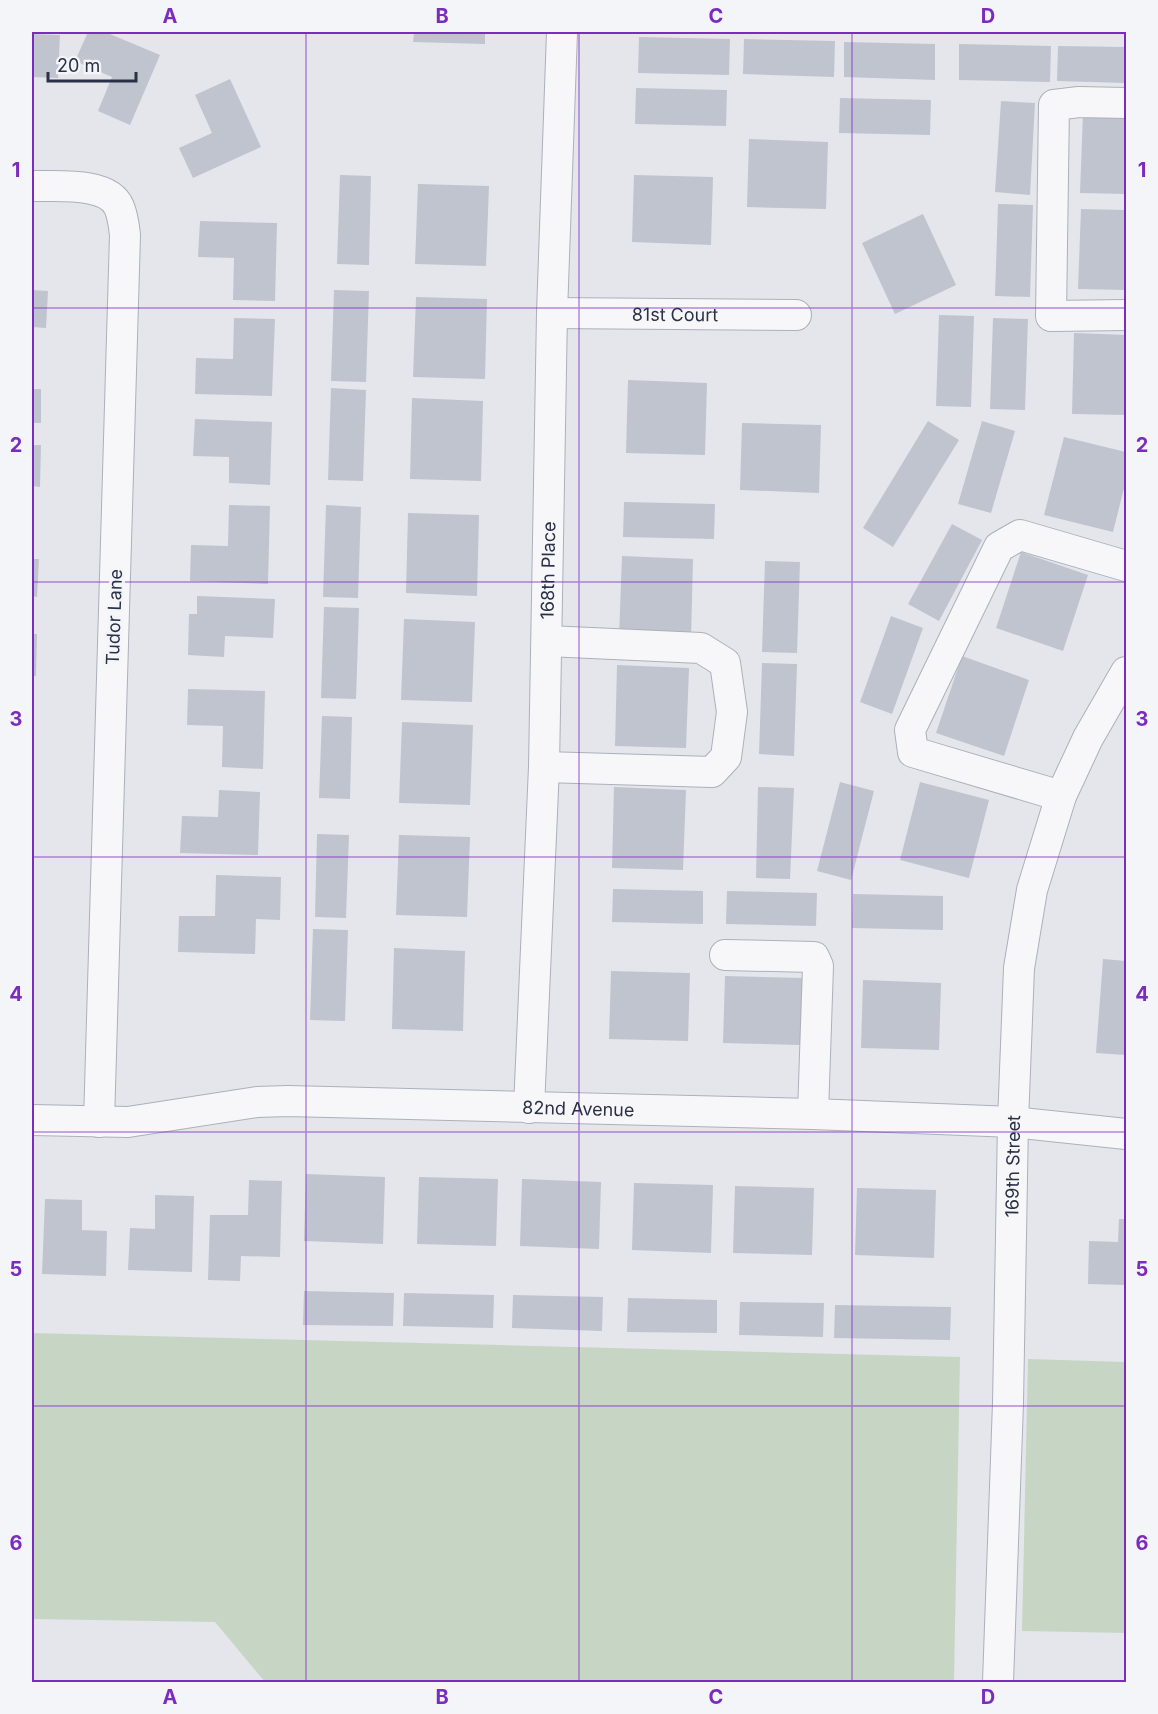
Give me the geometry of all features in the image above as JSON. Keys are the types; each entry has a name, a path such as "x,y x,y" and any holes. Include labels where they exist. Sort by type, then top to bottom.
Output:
{"street":[{"name":"168th Place","path":"529,1108 544,767 552,313 562,32"},
{"path":"1126,103 1079,102 1054,105 1051,316 1126,315"},
{"name":"Tudor Lane","path":"32,186 85,188 112,197 119,206 125,235 99,1122"},
{"name":"81st Court","path":"552,313 796,315"},
{"path":"1061,796 913,752 910,730 999,547 1020,535 1126,566"},
{"path":"544,767 712,772 726,757 732,712 725,663 701,648 546,641"},
{"name":"169th Street","path":"998,1683 1019,968 1032,890 1061,796 1088,738 1126,672"},
{"path":"725,955 814,957 818,966 813,1114"},
{"name":"82nd Avenue","path":"32,1120 138,1121 257,1102 288,1101 813,1114 1013,1122 1126,1134"}],"green space":[{"path":"32,1333 960,1357 954,1682 265,1682 215,1622 32,1619"},
{"path":"1028,1359 1126,1362 1126,1633 1022,1631"}],"building":[{"path":"88,32 105,32 160,55 130,125 98,111 112,77 75,61"},
{"path":"414,32 485,32 485,44 413,42"},
{"path":"32,34 60,35 58,78 32,77"},
{"path":"639,37 730,39 729,75 638,73"},
{"path":"744,39 835,41 834,77 743,74"},
{"path":"844,42 935,44 935,80 844,77"},
{"path":"959,44 1051,46 1050,82 959,80"},
{"path":"1058,46 1126,47 1126,83 1057,81"},
{"path":"230,79 261,147 193,178 179,148 212,133 195,95"},
{"path":"636,88 727,90 726,126 635,124"},
{"path":"840,98 931,100 930,135 839,133"},
{"path":"1001,101 1035,103 1030,195 995,192"},
{"path":"1083,113 1126,114 1126,194 1080,193"},
{"path":"749,139 828,142 826,209 747,207"},
{"path":"340,175 371,176 369,265 337,264"},
{"path":"634,175 713,177 711,245 632,242"},
{"path":"418,184 489,186 486,266 415,264"},
{"path":"998,204 1033,205 1030,297 995,296"},
{"path":"1081,209 1126,210 1126,290 1078,289"},
{"path":"923,214 956,285 895,314 862,243"},
{"path":"200,221 277,223 275,301 233,300 234,258 198,257"},
{"path":"32,290 48,291 46,328 32,327"},
{"path":"334,290 369,291 366,382 331,381"},
{"path":"416,297 487,299 485,379 413,377"},
{"path":"939,315 974,316 971,407 936,406"},
{"path":"234,318 275,319 272,396 195,394 196,358 233,359"},
{"path":"993,318 1028,319 1025,410 990,409"},
{"path":"1074,333 1126,335 1126,415 1072,414"},
{"path":"628,380 707,383 705,455 626,453"},
{"path":"331,388 366,390 363,481 328,480"},
{"path":"32,389 41,389 41,423 32,423"},
{"path":"412,398 483,401 481,481 410,479"},
{"path":"195,419 272,422 270,485 229,483 229,457 193,456"},
{"path":"928,421 959,440 893,547 863,528"},
{"path":"982,421 1015,431 991,513 958,504"},
{"path":"742,423 821,425 819,493 740,490"},
{"path":"1064,437 1126,452 1126,480 1113,532 1044,515"},
{"path":"32,445 41,445 40,487 32,486"},
{"path":"624,502 715,504 714,539 623,537"},
{"path":"229,505 270,506 268,584 190,581 191,545 228,546"},
{"path":"326,505 361,507 358,598 323,597"},
{"path":"408,513 479,515 477,596 406,593"},
{"path":"952,524 982,540 939,621 908,604"},
{"path":"1021,552 1088,575 1063,651 996,628"},
{"path":"622,556 693,559 691,639 619,637"},
{"path":"32,559 39,559 37,597 32,596"},
{"path":"765,561 800,562 797,653 762,652"},
{"path":"197,596 275,599 273,638 225,636 224,657 188,655 189,614 197,614"},
{"path":"324,607 359,608 356,699 321,698"},
{"path":"891,616 923,628 892,714 860,702"},
{"path":"404,619 475,622 472,702 401,700"},
{"path":"32,634 37,634 36,676 32,676"},
{"path":"962,656 1029,680 1004,756 936,733"},
{"path":"762,663 797,664 794,756 759,754"},
{"path":"617,665 689,668 686,748 615,746"},
{"path":"188,689 265,691 263,769 222,767 223,726 187,725"},
{"path":"322,716 352,717 350,799 319,798"},
{"path":"402,722 473,725 470,805 399,803"},
{"path":"840,782 874,791 851,880 817,871"},
{"path":"920,782 989,800 969,878 900,860"},
{"path":"614,787 686,790 683,870 612,868"},
{"path":"758,787 794,788 790,879 756,878"},
{"path":"219,790 260,792 258,855 180,853 182,816 218,817"},
{"path":"317,834 349,835 346,918 315,917"},
{"path":"399,835 470,837 467,917 396,915"},
{"path":"216,875 281,877 280,920 256,919 255,954 178,952 179,916 215,916"},
{"path":"613,889 703,891 703,924 612,922"},
{"path":"727,891 817,893 816,926 726,924"},
{"path":"853,894 943,896 943,930 852,928"},
{"path":"313,929 348,930 345,1021 310,1020"},
{"path":"394,948 465,951 463,1031 392,1029"},
{"path":"1103,959 1126,961 1126,1055 1096,1053"},
{"path":"611,971 690,973 688,1041 609,1039"},
{"path":"725,976 803,978 801,1045 723,1043"},
{"path":"863,980 941,983 939,1050 861,1048"},
{"path":"306,1174 385,1177 383,1244 304,1241"},
{"path":"419,1177 498,1179 496,1246 417,1244"},
{"path":"522,1179 601,1182 599,1249 520,1246"},
{"path":"249,1180 282,1181 280,1257 241,1256 240,1281 208,1280 210,1215 248,1215"},
{"path":"634,1183 713,1185 711,1253 632,1250"},
{"path":"735,1186 814,1188 812,1255 733,1253"},
{"path":"857,1188 936,1190 934,1258 855,1255"},
{"path":"155,1195 194,1196 192,1272 128,1270 130,1228 155,1229"},
{"path":"45,1199 82,1200 82,1230 107,1231 106,1276 42,1274"},
{"path":"1119,1219 1126,1219 1126,1285 1088,1284 1089,1241 1118,1242"},
{"path":"304,1291 394,1293 393,1326 303,1325"},
{"path":"404,1293 494,1295 493,1328 403,1326"},
{"path":"513,1295 603,1297 602,1331 512,1328"},
{"path":"628,1298 717,1300 717,1333 627,1332"},
{"path":"740,1302 824,1303 823,1337 739,1335"},
{"path":"835,1305 951,1307 950,1340 834,1338"}]}
